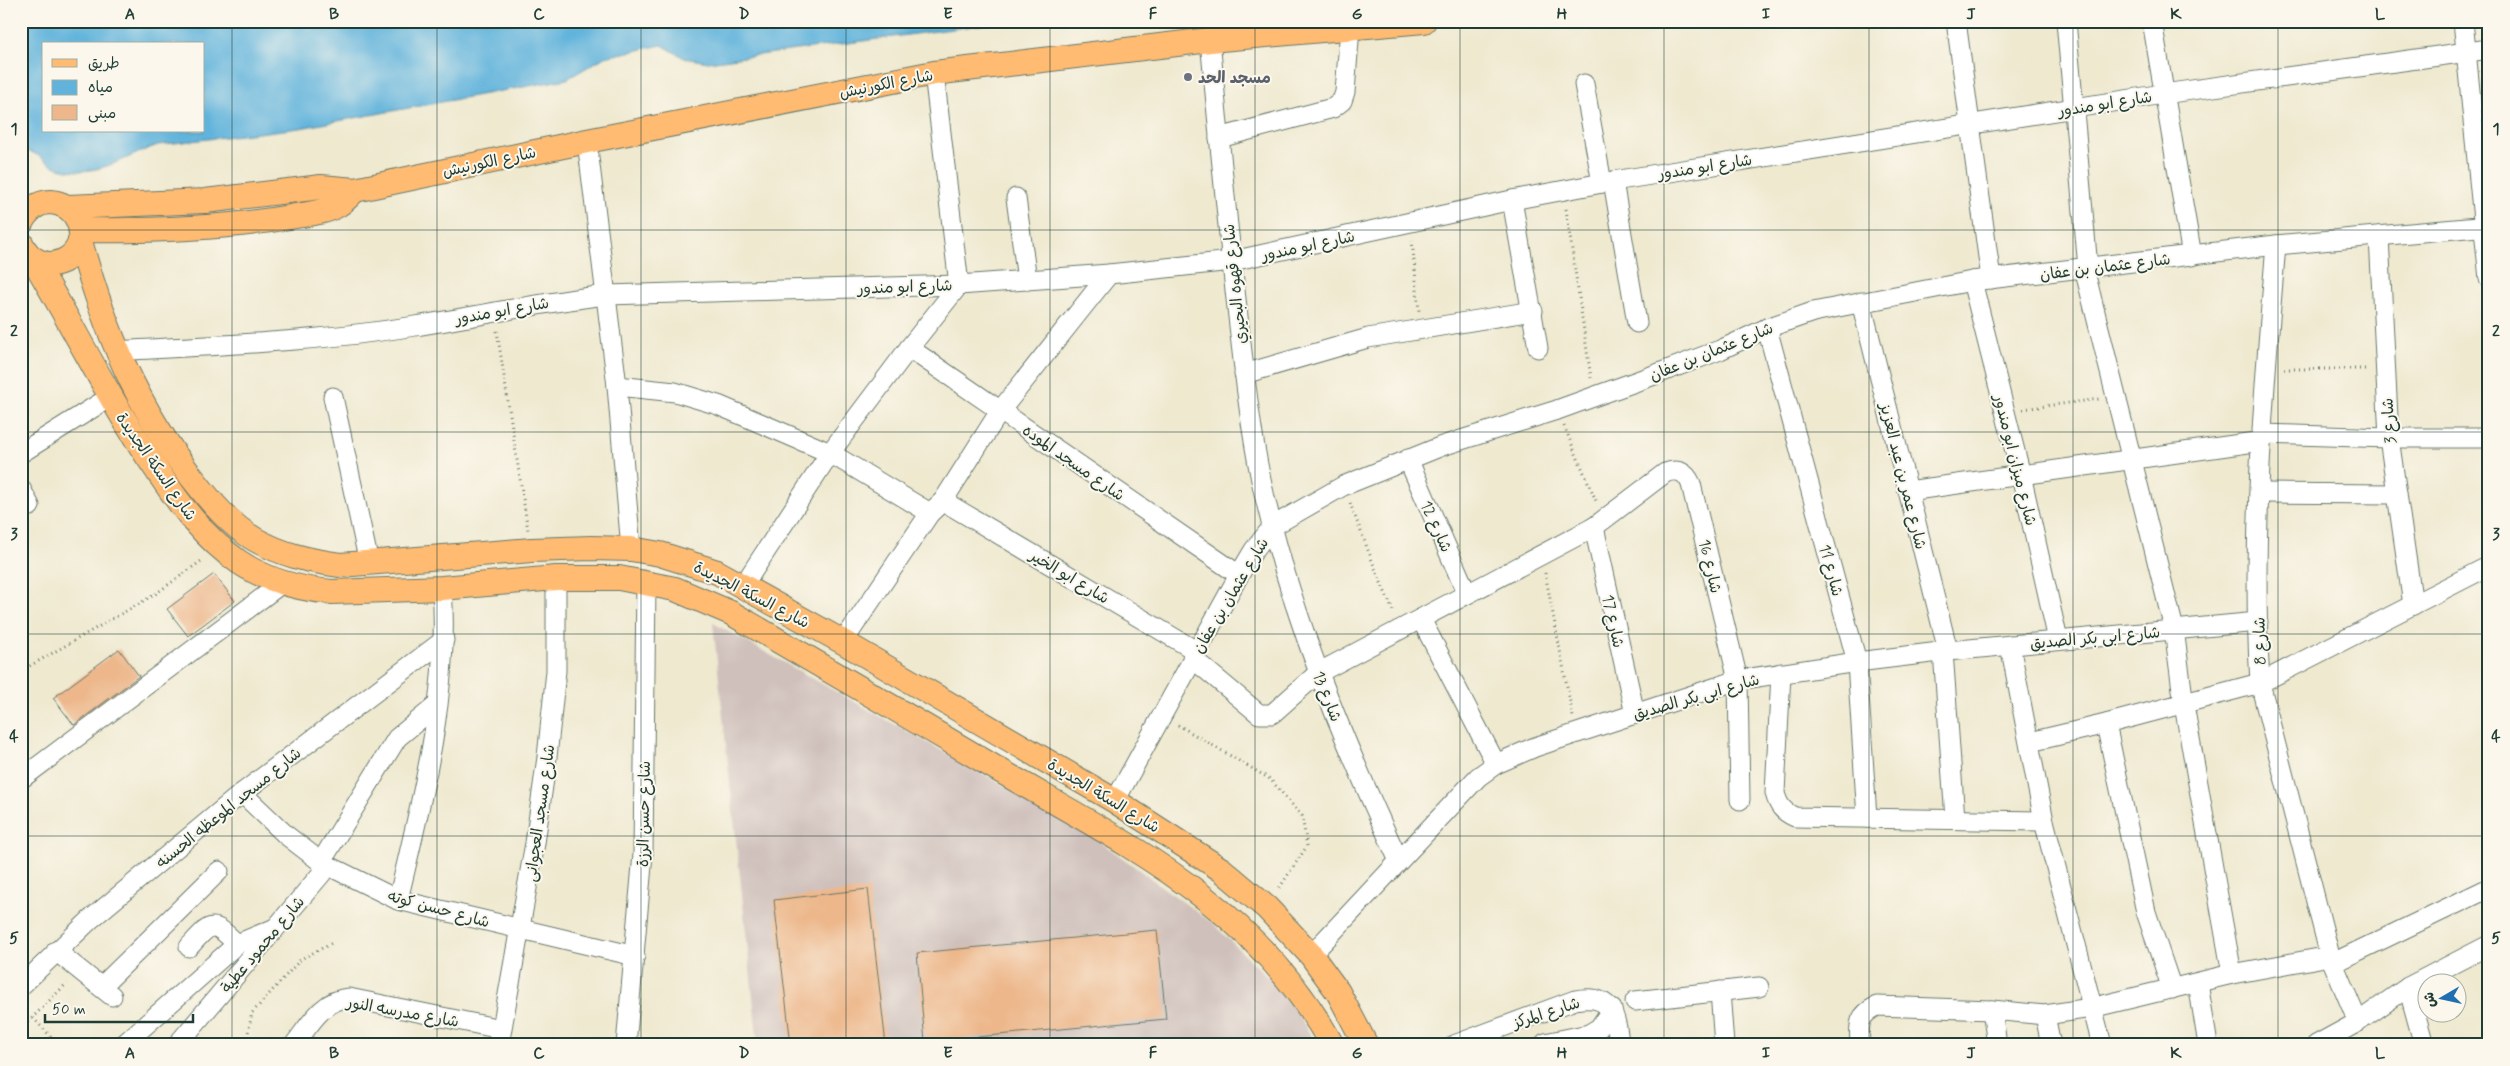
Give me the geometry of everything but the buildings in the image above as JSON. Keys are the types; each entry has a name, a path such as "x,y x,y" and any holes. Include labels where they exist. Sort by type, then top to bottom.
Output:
{"main road":[{"name":"شارع الكورنيش","path":"25,213 50,202 68,208 205,201 332,187 355,190 587,141 934,73 1210,40 1424,21"},
{"name":"شارع الكورنيش","path":"81,236 187,229 266,221 338,206 355,190"},
{"name":"شارع السكة الجديدة","path":"68,208 74,214 103,315 116,351 139,398 166,442 210,500 231,521 254,539 281,552 310,561 340,564 532,550 631,549 689,561 743,586 843,642 1198,852 1246,888 1311,955 1338,992 1366,1045"},
{"path":"25,251 42,263 62,262 70,258 81,236"},
{"name":"شارع السكة الجديدة","path":"25,251 110,397 175,498 218,545 239,562 263,576 282,583 310,590 332,592 442,588 556,578 609,578 646,582 675,589 731,612 1100,829 1182,880 1233,919 1278,964 1309,1006 1332,1045"}],"street":[{"path":"1956,21 1991,279"},
{"path":"2066,21 2086,268 2131,460 2174,629 2184,704 2232,974"},
{"path":"2152,21 2192,256"},
{"path":"2463,21 2486,226 2489,279"},
{"path":"1219,138 1333,108 1342,101 1345,92 1350,27"},
{"name":"شارع قهوه البحيري","path":"1210,40 1244,374 1254,444 1273,526"},
{"name":"شارع ابو مندور","path":"116,351 323,338 415,326 493,311 606,295 959,285 1109,274 1232,261 1512,200 1608,182 1970,123 2489,49"},
{"path":"743,586 830,453 908,348 959,285 934,73"},
{"path":"1584,84 1608,182 1637,323"},
{"path":"587,141 617,386 631,549"},
{"path":"1016,198 1027,280"},
{"path":"1512,200 1538,348"},
{"name":"شارع عثمان بن عفان","path":"1114,801 1239,575 1254,550 1273,526 1344,486 1408,459 1442,446 1557,410 1720,350 1768,328 1812,312 1972,281 2276,245 2486,226"},
{"name":"شارع 3","path":"2380,236 2389,438 2413,605"},
{"name":"شارع 8","path":"2276,245 2262,438 2258,622 2260,683 2332,960 2358,1022"},
{"path":"843,642 1000,411 1109,274"},
{"name":"شارع ميزان ابو مندور","path":"1972,281 2021,475 2058,640"},
{"name":"شارع عمر بن عبد العزيز","path":"1861,302 1945,651 1955,819"},
{"path":"1244,374 1368,338 1533,312"},
{"name":"شارع 11","path":"1768,328 1857,662 1867,818"},
{"name":"شارع مسجد الموده","path":"908,348 1239,575"},
{"name":"شارع ابو الخير","path":"617,386 675,392 718,404 830,453 936,507 1194,654 1259,714 1272,714 1318,673"},
{"path":"21,453 110,397"},
{"path":"333,397 369,563"},
{"path":"1908,491 2131,460 2262,438 2489,438"},
{"name":"شارع 12","path":"1408,459 1467,594"},
{"name":"شارع 16","path":"1600,523 1666,472 1673,470 1688,476 1738,680"},
{"path":"21,489 30,506"},
{"path":"2260,493 2397,494"},
{"path":"1318,673 1600,523"},
{"name":"شارع 17","path":"1600,523 1635,714"},
{"name":"شارع 13","path":"1273,526 1318,673 1355,767 1399,861"},
{"path":"2030,742 2260,683 2489,566"},
{"name":"شارع مسجد العجوانى","path":"500,1037 521,929 548,757 556,671 556,578"},
{"name":"شارع حسن الرزة","path":"626,1045 643,854 646,582"},
{"path":"21,779 282,583"},
{"path":"398,900 420,811 437,705 444,640 442,588"},
{"path":"1421,619 1496,764"},
{"name":"شارع ابى بكر الصديق","path":"1311,955 1462,792 1496,764 1515,754 1738,680 1945,651 2258,622"},
{"name":"شارع مسجد الموعظه الحسنه","path":"21,986 91,918 242,793 444,640"},
{"path":"2010,645 2044,821 2102,1045"},
{"path":"1781,673 1775,792 1781,808 1795,817 2044,821"},
{"path":"1738,680 1740,800"},
{"name":"شارع محمود عطية","path":"177,1045 276,928 324,864 397,738 437,705"},
{"path":"2106,724 2146,912 2172,989"},
{"name":"شارع حسن كوته","path":"242,793 286,835 324,864 398,900 635,956"},
{"path":"56,951 106,992 219,871"},
{"path":"1860,1045 1859,1025 1866,1012 1877,1006 1992,1010 2045,1015 2092,1008 2232,974 2332,960 2489,888"},
{"path":"189,947 207,927 213,925 218,927 237,944"},
{"path":"123,1045 237,944 276,928"},
{"path":"2318,1044 2358,1022 2408,988 2489,945"},
{"path":"2198,983 2208,1045"},
{"path":"1635,1000 1759,987"},
{"path":"2408,988 2424,1045"},
{"path":"1720,991 1724,1045"},
{"name":"شارع مدرسه النور","path":"294,1045 326,1006 340,999 349,998 500,1037"},
{"name":"شارع المركز","path":"1454,1045 1575,1000 1588,998 1602,1001 1612,1009"},
{"path":"1612,1009 1619,1040"},
{"path":"1544,1043 1589,1034 1599,1028 1612,1009"},
{"path":"1992,1010 1997,1045"},
{"path":"2045,1015 2051,1045"}],"path":[{"path":"21,159 31,158"},
{"path":"1563,190 1594,396"},
{"path":"1410,223 1421,329"},
{"path":"493,311 532,550"},
{"path":"2266,369 2386,369"},
{"path":"2005,412 2116,397"},
{"path":"1557,410 1600,523"},
{"path":"1344,486 1376,572 1402,629"},
{"path":"21,671 154,595 210,555 218,545"},
{"path":"1541,553 1576,734"},
{"path":"1161,715 1270,779 1302,816 1307,846 1267,908"},
{"path":"259,1045 247,1038 252,1013 301,959 334,942"},
{"path":"21,1029 80,970"},
{"path":"33,1018 59,1045"}],"shaded area":[{"path":"713,623 1084,830 1212,923 1286,995 1317,1045 758,1045"}],"water":[{"path":"21,21 1011,21 708,62 684,58 662,45 605,57 567,79 300,128 158,145 110,165 85,171 59,168 28,151 21,150"}],"place":[{"name":"مسجد الحد","path":"1188,77"}]}
